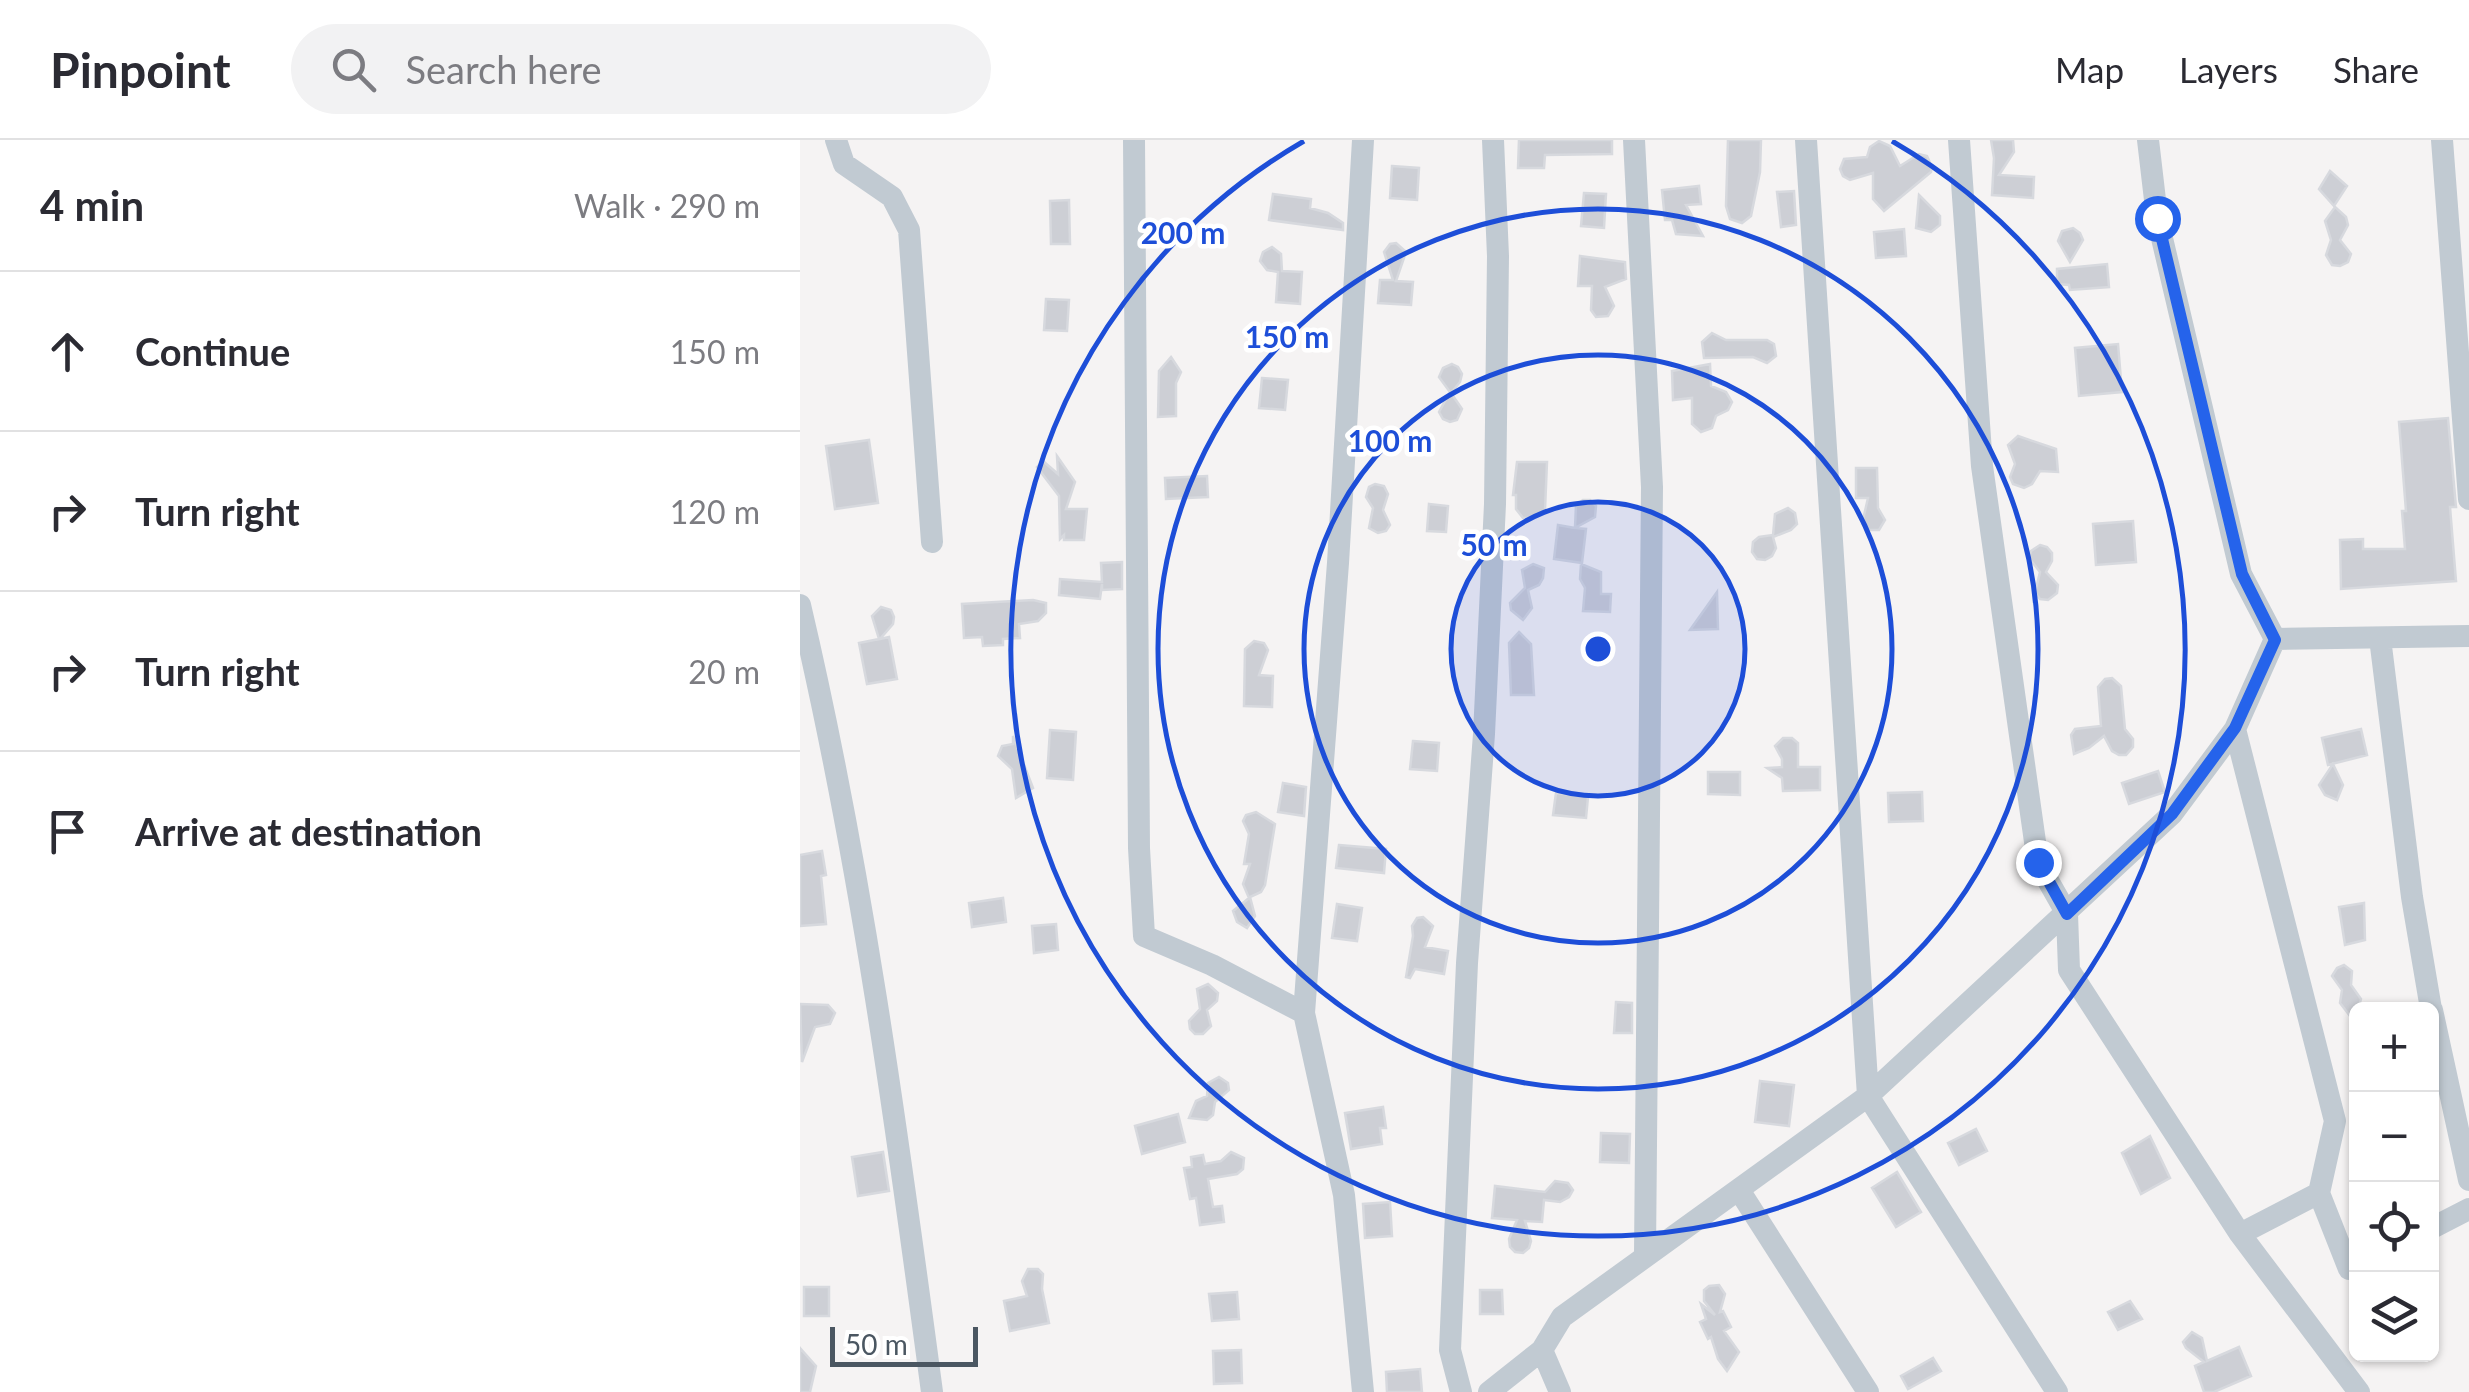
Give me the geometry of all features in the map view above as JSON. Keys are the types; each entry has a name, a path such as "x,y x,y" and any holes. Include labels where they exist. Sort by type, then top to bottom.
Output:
{"street":[{"path":"836,140 844,164 892,196 910,230 932,542"},
{"path":"1134,140 1139,848 1144,936 1304,1012"},
{"path":"1362,140 1338,563 1304,1012 1344,1196 1363,1392"},
{"path":"1461,1392 1450,1350 1467,963 1484,734 1495,504 1498,256 1493,140"},
{"path":"1634,140 1652,487 1645,1254"},
{"path":"1806,140 1868,1096 2057,1392"},
{"path":"1958,140 1982,466 2038,862 2067,914 2070,970 2240,1234 2359,1392"},
{"path":"2148,140 2157,218 2242,574 2275,640"},
{"path":"2442,140 2469,499"},
{"path":"800,605 825,712 894,1105 932,1392"},
{"path":"2275,640 2469,636"},
{"path":"2380,638 2412,897 2431,1002"},
{"path":"1489,1392 1542,1350 1562,1317 1868,1096 2172,814 2235,728 2275,640"},
{"path":"2235,728 2335,1121 2319,1194 2349,1270"},
{"path":"2439,1042 2469,1180"},
{"path":"1738,1190 1868,1392"},
{"path":"2240,1234 2319,1194"},
{"path":"2439,1224 2469,1209"},
{"path":"1542,1350 1560,1392"}],"building":[{"path":"1519,140 1612,140 1612,154 1545,155 1544,168 1518,168"},
{"path":"1728,140 1761,140 1760,172 1751,216 1742,223 1730,219 1726,206"},
{"path":"1991,140 2013,140 2014,152 1999,175 2034,177 2033,198 1992,195"},
{"path":"1879,141 1890,146 1900,166 1919,154 1927,156 1932,167 1931,172 1884,211 1873,199 1873,173 1850,180 1840,169 1844,159 1867,157 1870,147"},
{"path":"1392,166 1419,168 1417,200 1390,198"},
{"path":"2330,171 2347,186 2334,206 2319,189"},
{"path":"1699,186 1701,204 1686,205 1703,236 1676,234 1672,220 1665,220 1662,190"},
{"path":"1794,191 1796,225 1781,227 1777,192"},
{"path":"1584,193 1606,194 1604,228 1581,226"},
{"path":"1273,194 1311,199 1310,208 1343,223 1343,230 1269,220"},
{"path":"1919,195 1940,216 1940,225 1931,232 1916,228"},
{"path":"1069,200 1070,244 1051,244 1050,201"},
{"path":"2335,207 2346,217 2348,225 2340,240 2351,254 2348,262 2340,266 2332,265 2326,255 2331,240 2325,221"},
{"path":"2073,228 2083,240 2070,262 2058,241 2062,231"},
{"path":"1904,229 1906,256 1876,258 1874,232"},
{"path":"1396,243 1406,252 1396,281 1413,282 1411,305 1378,303 1380,280 1393,280 1384,252"},
{"path":"1272,247 1281,254 1282,271 1302,272 1300,304 1276,302 1278,272 1267,270 1260,261 1263,252"},
{"path":"1580,256 1625,262 1626,279 1605,287 1614,306 1608,316 1596,317 1591,310 1592,286 1578,286"},
{"path":"2107,264 2109,287 2070,290 2069,285 2057,284 2057,269"},
{"path":"1046,299 1069,300 1067,331 1044,330"},
{"path":"1712,333 1726,340 1767,340 1774,344 1776,356 1767,363 1753,357 1704,358 1702,342"},
{"path":"2118,344 2122,392 2079,396 2075,348"},
{"path":"1171,357 1181,372 1176,383 1176,416 1158,417 1159,371"},
{"path":"1452,364 1462,374 1451,393 1462,409 1457,420 1450,422 1439,412 1450,392 1439,377 1443,368"},
{"path":"1710,364 1711,386 1726,392 1732,402 1728,410 1716,416 1712,428 1701,432 1692,424 1692,398 1673,400 1672,371"},
{"path":"1262,378 1288,380 1285,410 1259,408"},
{"path":"2448,418 2456,507 2450,507 2456,581 2341,589 2340,540 2363,539 2363,549 2405,549 2399,422"},
{"path":"2018,436 2056,449 2058,472 2040,471 2032,484 2024,488 2013,484 2010,477 2015,464 2008,445"},
{"path":"869,440 878,503 835,509 826,446"},
{"path":"1057,456 1075,482 1066,509 1087,509 1084,540 1064,540 1064,535 1060,539 1059,496 1037,467 1043,461 1058,474"},
{"path":"1517,462 1547,462 1545,510 1531,518 1523,518 1516,509 1513,495"},
{"path":"1856,468 1877,468 1878,508 1885,520 1879,530 1867,530 1862,524 1868,498 1856,498"},
{"path":"1207,476 1208,497 1166,499 1165,478"},
{"path":"1384,486 1388,494 1383,510 1390,525 1378,533 1369,528 1373,508 1366,497 1369,487"},
{"path":"1590,500 1596,506 1595,517 1575,528 1576,505"},
{"path":"1429,504 1448,506 1446,532 1427,531"},
{"path":"1788,508 1795,513 1797,524 1773,537 1776,548 1772,556 1757,559 1752,552 1753,542 1773,535 1775,514"},
{"path":"2133,521 2136,562 2096,565 2093,524"},
{"path":"1558,525 1586,529 1582,563 1554,559"},
{"path":"2040,545 2052,553 2046,572 2058,585 2057,593 2048,600 2035,593 2040,572 2029,558"},
{"path":"1122,562 1122,589 1102,590 1102,584 1100,599 1059,595 1060,579 1102,582 1101,563"},
{"path":"1533,564 1544,568 1543,578 1528,590 1532,608 1523,620 1511,610 1510,603 1525,588 1522,570"},
{"path":"1581,564 1601,572 1601,594 1611,594 1610,612 1583,611"},
{"path":"1717,592 1718,629 1690,630"},
{"path":"1033,600 1046,603 1046,613 1038,621 1019,624 1020,638 1003,639 1003,645 983,646 982,637 964,638 962,604"},
{"path":"881,607 891,610 894,617 880,639 889,637 897,679 867,684 859,643 879,639 872,616"},
{"path":"1519,632 1531,644 1534,695 1511,695 1509,643"},
{"path":"1254,641 1264,643 1268,650 1259,675 1273,676 1272,707 1244,706 1245,649"},
{"path":"2112,678 2121,686 2125,729 2133,739 2133,747 2126,755 2119,755 2112,751 2104,736 2074,754 2071,735 2075,729 2101,726 2098,687"},
{"path":"2361,729 2367,755 2328,765 2322,738"},
{"path":"1050,730 1076,732 1073,780 1047,778"},
{"path":"1013,736 1033,788 1016,798 1012,769 998,756 1002,746 1013,744"},
{"path":"1783,738 1798,743 1798,767 1820,767 1820,790 1783,791 1782,778 1767,768 1782,767 1775,746"},
{"path":"1413,741 1439,743 1437,771 1410,769"},
{"path":"2333,764 2343,785 2337,800 2325,795 2319,785"},
{"path":"2158,771 2165,792 2129,804 2122,783"},
{"path":"1708,772 1740,772 1740,795 1708,794"},
{"path":"1283,783 1306,787 1304,816 1278,812"},
{"path":"1922,792 1923,821 1889,822 1888,793"},
{"path":"1556,793 1588,797 1586,818 1553,815"},
{"path":"1256,812 1275,824 1265,885 1250,897 1255,916 1247,928 1237,922 1233,911 1249,898 1243,884 1250,864 1244,864 1249,834 1243,821 1246,815"},
{"path":"1339,845 1386,849 1384,873 1336,868"},
{"path":"822,851 826,924 800,926 800,855"},
{"path":"1003,898 1006,922 972,927 969,903"},
{"path":"2364,903 2365,940 2345,945 2339,907"},
{"path":"1337,904 1362,908 1357,941 1332,938"},
{"path":"1423,917 1433,926 1425,947 1448,951 1444,974 1415,969 1410,978 1406,977 1412,926 1417,918"},
{"path":"1056,924 1058,950 1034,953 1032,926"},
{"path":"2344,965 2352,971 2351,985 2361,999 2349,1002 2349,1015 2340,1003 2342,990 2332,976"},
{"path":"1208,984 1218,993 1217,1001 1207,1010 1211,1026 1203,1034 1195,1034 1189,1021 1200,1009 1197,989"},
{"path":"1616,1002 1632,1003 1632,1033 1614,1033"},
{"path":"800,1004 828,1005 835,1013 830,1024 815,1027 802,1062"},
{"path":"1219,1077 1228,1083 1229,1090 1215,1102 1213,1115 1207,1120 1189,1118 1196,1101 1207,1096 1208,1083"},
{"path":"1760,1081 1794,1085 1789,1126 1755,1122"},
{"path":"1383,1107 1386,1128 1380,1128 1382,1144 1351,1149 1345,1113"},
{"path":"1178,1114 1185,1142 1142,1154 1135,1126"},
{"path":"1976,1129 1987,1151 1959,1165 1948,1143"},
{"path":"1601,1133 1630,1134 1629,1163 1600,1162"},
{"path":"2150,1136 2170,1178 2141,1194 2122,1153"},
{"path":"883,1152 889,1191 858,1196 852,1157"},
{"path":"1231,1152 1244,1158 1243,1169 1237,1174 1208,1179 1213,1207 1222,1206 1224,1222 1200,1225 1196,1198 1190,1199 1184,1168 1192,1167 1191,1157 1203,1155 1205,1164 1221,1161"},
{"path":"1897,1172 1921,1212 1896,1227 1872,1188"},
{"path":"1555,1181 1568,1183 1573,1190 1560,1202 1544,1200 1542,1222 1525,1221 1531,1241 1529,1248 1523,1253 1515,1252 1509,1239 1517,1220 1492,1218 1495,1186 1545,1192"},
{"path":"1390,1202 1392,1236 1365,1238 1363,1204"},
{"path":"1028,1269 1038,1269 1043,1274 1049,1323 1010,1331 1004,1301 1027,1296 1022,1281"},
{"path":"1719,1285 1725,1294 1720,1312 1723,1311 1731,1327 1724,1331 1739,1352 1727,1371 1700,1322 1706,1319 1701,1304 1715,1315 1704,1301 1704,1290"},
{"path":"804,1287 829,1287 829,1316 804,1316"},
{"path":"1480,1290 1502,1290 1503,1314 1480,1314"},
{"path":"1237,1292 1239,1319 1212,1321 1209,1294"},
{"path":"2130,1301 2142,1319 2118,1330 2108,1312"},
{"path":"2192,1332 2202,1338 2207,1361 2239,1347 2251,1376 2214,1392 2204,1392 2195,1366 2204,1362 2183,1342"},
{"path":"800,1348 816,1366 810,1392 800,1392"},
{"path":"1241,1350 1242,1383 1214,1384 1213,1351"},
{"path":"1933,1358 1941,1371 1908,1389 1901,1376"},
{"path":"1420,1369 1422,1392 1387,1392 1386,1372"}],"route":[{"path":"2038,862 2067,914 2172,814 2235,728 2275,640 2242,574 2157,218"}]}
